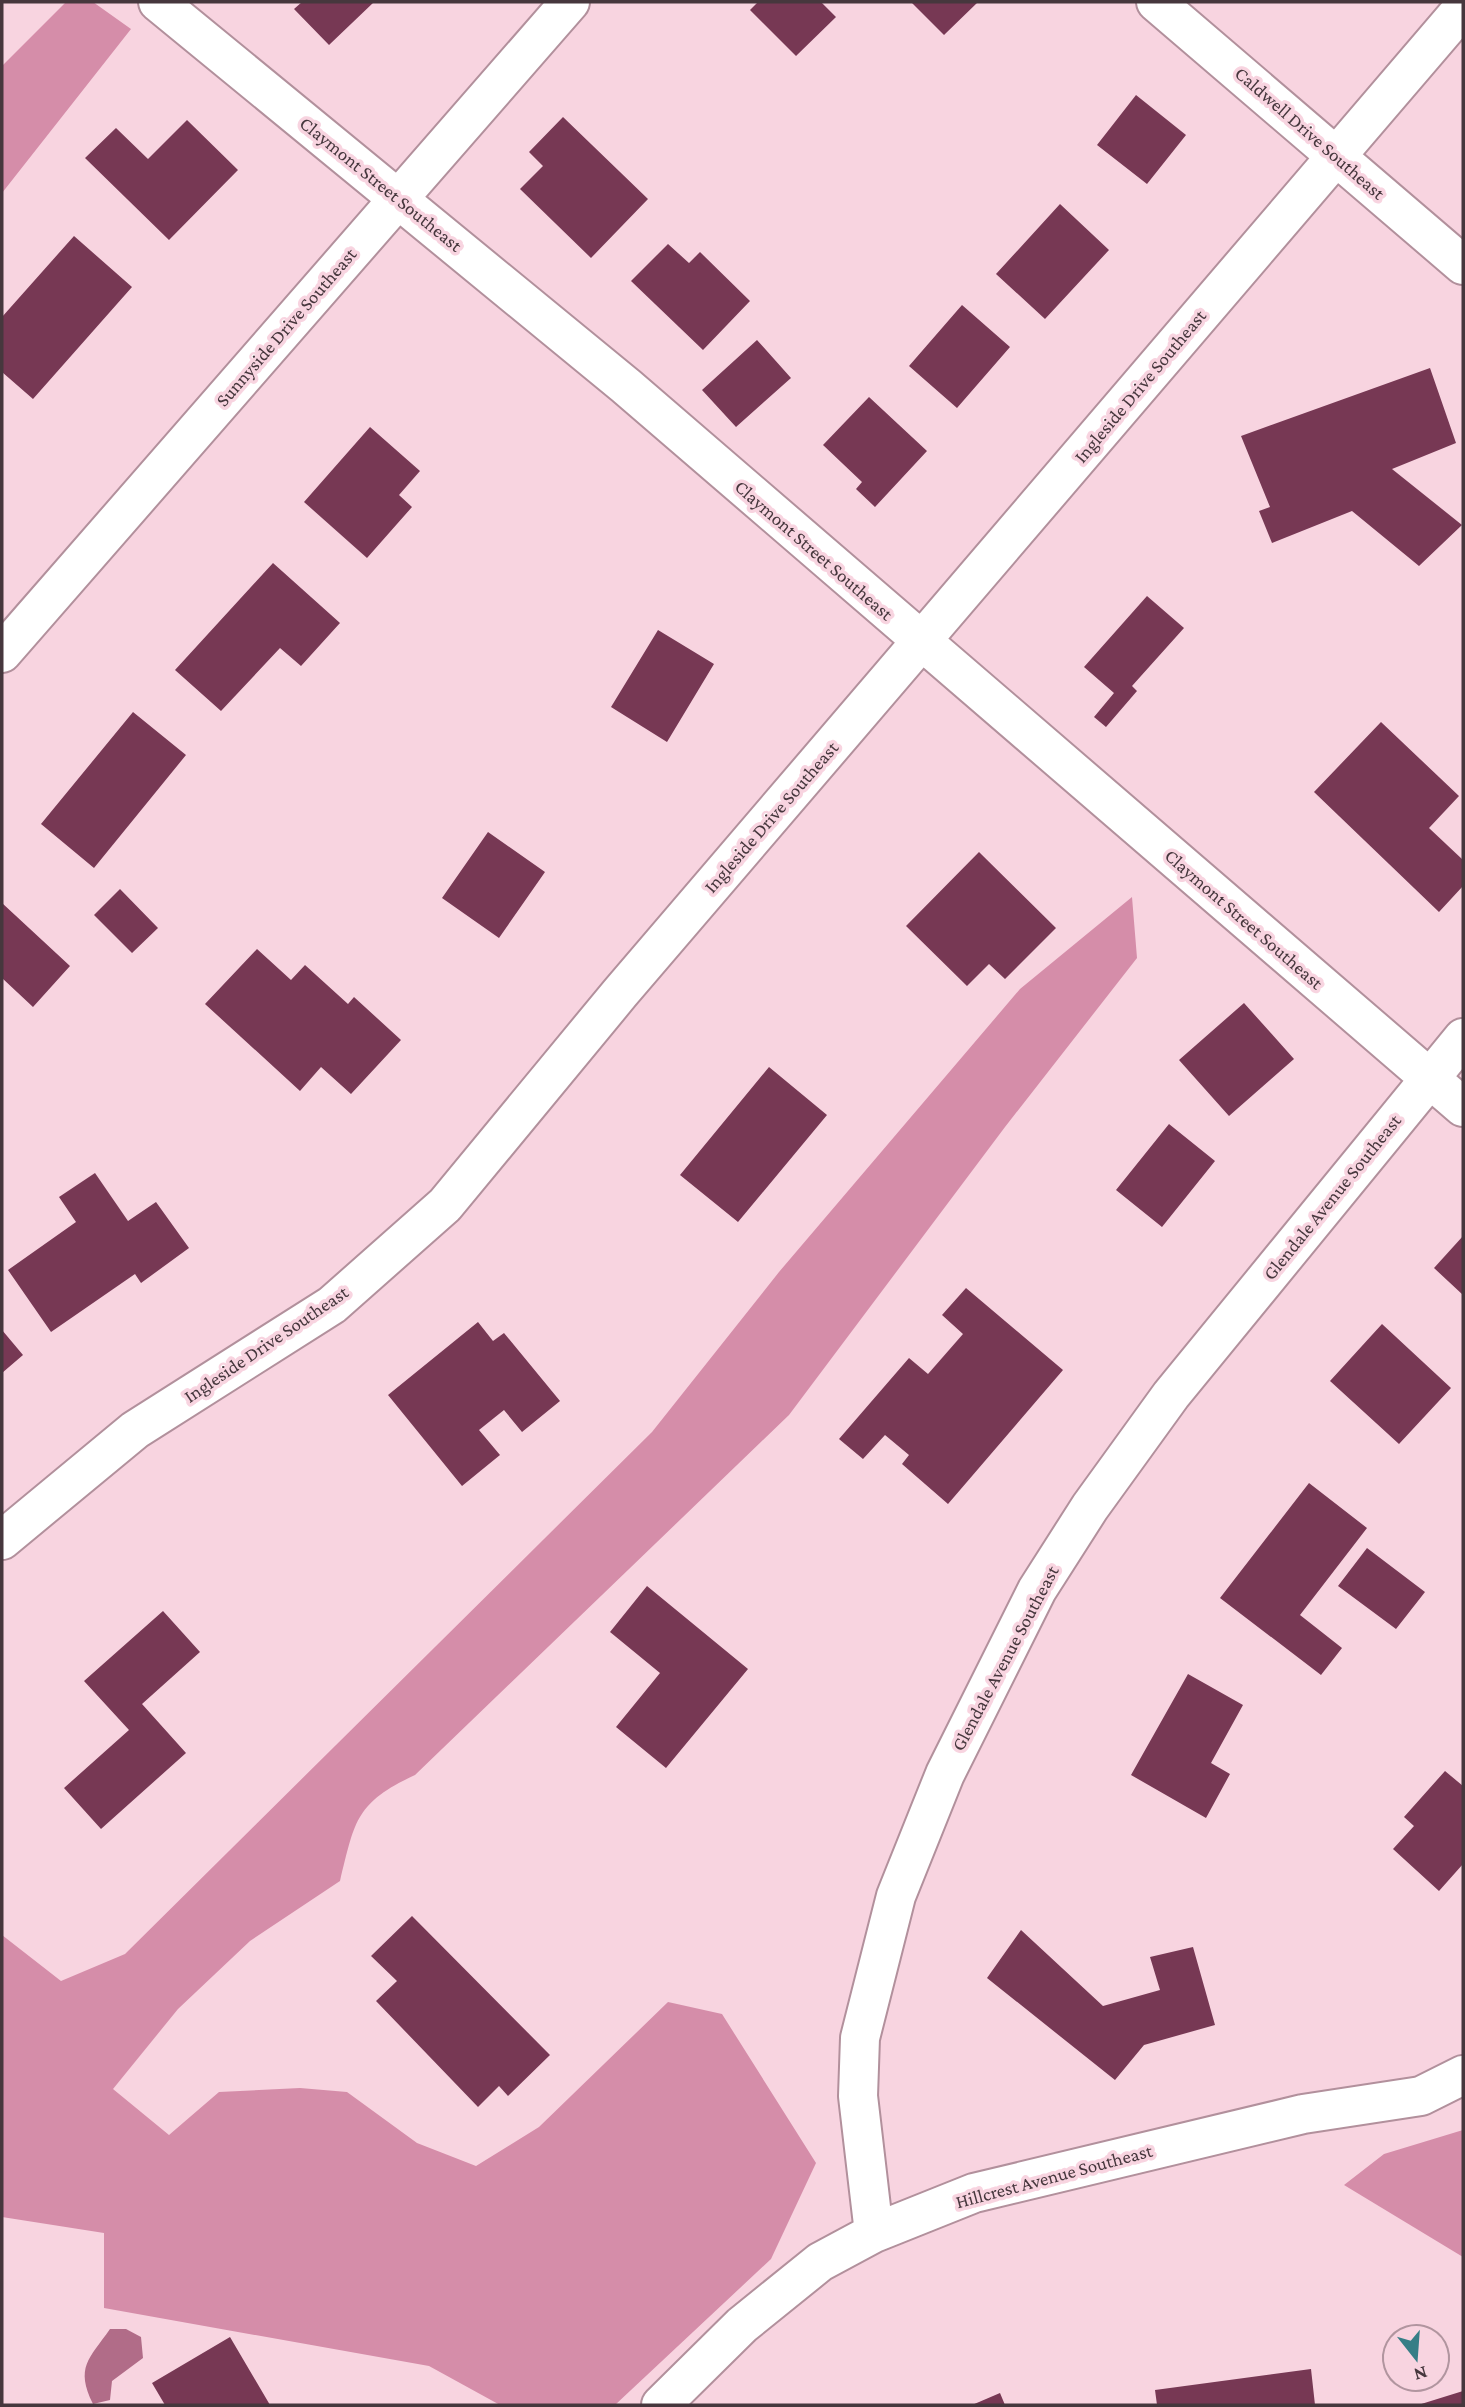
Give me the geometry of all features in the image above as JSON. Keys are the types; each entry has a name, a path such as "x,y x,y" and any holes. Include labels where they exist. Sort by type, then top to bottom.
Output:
{"street":[{"name":"Claymont Street Southeast","path":"158,2 626,386 1463,1107"},
{"name":"Sunnyside Drive Southeast","path":"2,653 570,2"},
{"name":"Caldwell Drive Southeast","path":"1156,2 1463,265"},
{"name":"Ingleside Drive Southeast","path":"2,1540 135,1430 332,1305 445,1205 620,993 1463,8"},
{"name":"Glendale Avenue Southeast","path":"874,2234 858,2096 860,2038 896,1896 945,1774 1037,1590 1090,1507 1171,1395 1463,1038"},
{"name":"Hillcrest Avenue Southeast","path":"661,2405 742,2325 810,2270 874,2234 974,2193 1303,2114 1420,2096 1463,2075"}],"shaded area":[{"path":"66,2 93,2 131,29 2,193 2,66"},
{"path":"1132,897 1137,958 1005,1127 789,1415 415,1775 395,1785 369,1805 355,1828 340,1881 250,1941 178,2009 113,2089 169,2135 219,2092 300,2088 347,2092 417,2143 476,2166 539,2127 668,2002 722,2014 816,2163 771,2259 615,2405 500,2405 429,2366 104,2308 104,2233 2,2217 2,1935 61,1981 125,1954 652,1432 779,1272 1020,989"},
{"path":"1463,2130 1463,2257 1344,2185 1384,2154"},
{"path":"110,2329 126,2329 141,2337 143,2358 112,2381 110,2400 93,2404 85,2381 85,2372 91,2356"}],"building":[{"path":"302,2 374,2 329,45 294,9"},
{"path":"758,2 821,2 836,17 796,56 750,10"},
{"path":"911,2 978,2 944,35"},
{"path":"1136,95 1186,135 1147,184 1097,145"},
{"path":"563,117 648,199 591,258 520,189 543,166 529,152"},
{"path":"187,120 238,170 169,240 85,158 116,128 148,159"},
{"path":"1060,204 1109,250 1045,319 996,274"},
{"path":"74,236 132,287 33,399 2,372 2,317"},
{"path":"668,244 689,263 700,252 750,301 703,350 631,281"},
{"path":"962,305 1010,347 957,408 909,366"},
{"path":"757,340 791,378 736,427 702,390"},
{"path":"1430,368 1456,443 1392,469 1462,525 1419,566 1352,511 1272,543 1259,511 1270,507 1241,436"},
{"path":"869,397 927,451 875,507 856,489 862,482 823,445"},
{"path":"370,427 420,471 399,495 412,507 367,558 304,502"},
{"path":"273,563 340,623 301,666 280,648 221,711 175,670"},
{"path":"1147,596 1184,628 1132,686 1137,691 1106,727 1094,717 1114,693 1084,667"},
{"path":"658,630 714,664 667,742 611,707"},
{"path":"133,712 186,755 94,868 41,824"},
{"path":"1381,722 1459,796 1429,828 1463,860 1463,886 1439,912 1314,792"},
{"path":"488,832 545,872 499,938 442,898"},
{"path":"979,852 1056,928 1005,979 989,964 967,986 906,926"},
{"path":"120,889 158,928 132,953 94,915"},
{"path":"2,903 70,966 33,1007 2,978"},
{"path":"257,949 291,980 305,965 348,1004 354,997 401,1040 351,1094 321,1067 300,1091 205,1004"},
{"path":"1244,1003 1294,1059 1229,1116 1179,1060"},
{"path":"769,1067 827,1115 738,1222 680,1175"},
{"path":"1169,1124 1215,1161 1162,1227 1116,1190"},
{"path":"95,1173 128,1221 156,1202 189,1248 141,1283 135,1274 51,1332 8,1270 76,1222 59,1197"},
{"path":"1463,1236 1463,1295 1434,1268"},
{"path":"966,1288 1063,1370 948,1504 902,1464 909,1455 885,1435 863,1459 839,1439 909,1358 928,1374 963,1334 942,1315"},
{"path":"478,1322 493,1341 504,1333 560,1401 522,1432 504,1410 479,1430 500,1455 462,1486 388,1395"},
{"path":"1382,1324 1451,1388 1399,1444 1330,1381"},
{"path":"2,1330 23,1355 2,1373"},
{"path":"1309,1483 1367,1528 1300,1615 1342,1648 1321,1675 1220,1598"},
{"path":"1367,1548 1425,1592 1396,1629 1338,1586"},
{"path":"647,1586 748,1669 666,1768 616,1727 660,1673 610,1632"},
{"path":"163,1611 200,1652 142,1704 186,1753 101,1829 64,1788 129,1730 84,1681"},
{"path":"1188,1674 1243,1705 1211,1763 1230,1774 1206,1818 1131,1775"},
{"path":"1445,1771 1463,1786 1463,1864 1439,1891 1393,1849 1414,1826 1404,1817"},
{"path":"412,1916 550,2055 508,2096 499,2086 478,2107 376,2001 397,1981 371,1956"},
{"path":"1021,1930 1103,2006 1160,1990 1150,1957 1193,1947 1215,2025 1144,2045 1115,2080 987,1978"},
{"path":"230,2337 270,2405 165,2405 152,2383"},
{"path":"1311,2369 1315,2405 1157,2405 1155,2390"},
{"path":"1463,2391 1463,2405 1418,2405"},
{"path":"1000,2393 1005,2405 972,2405"}]}
